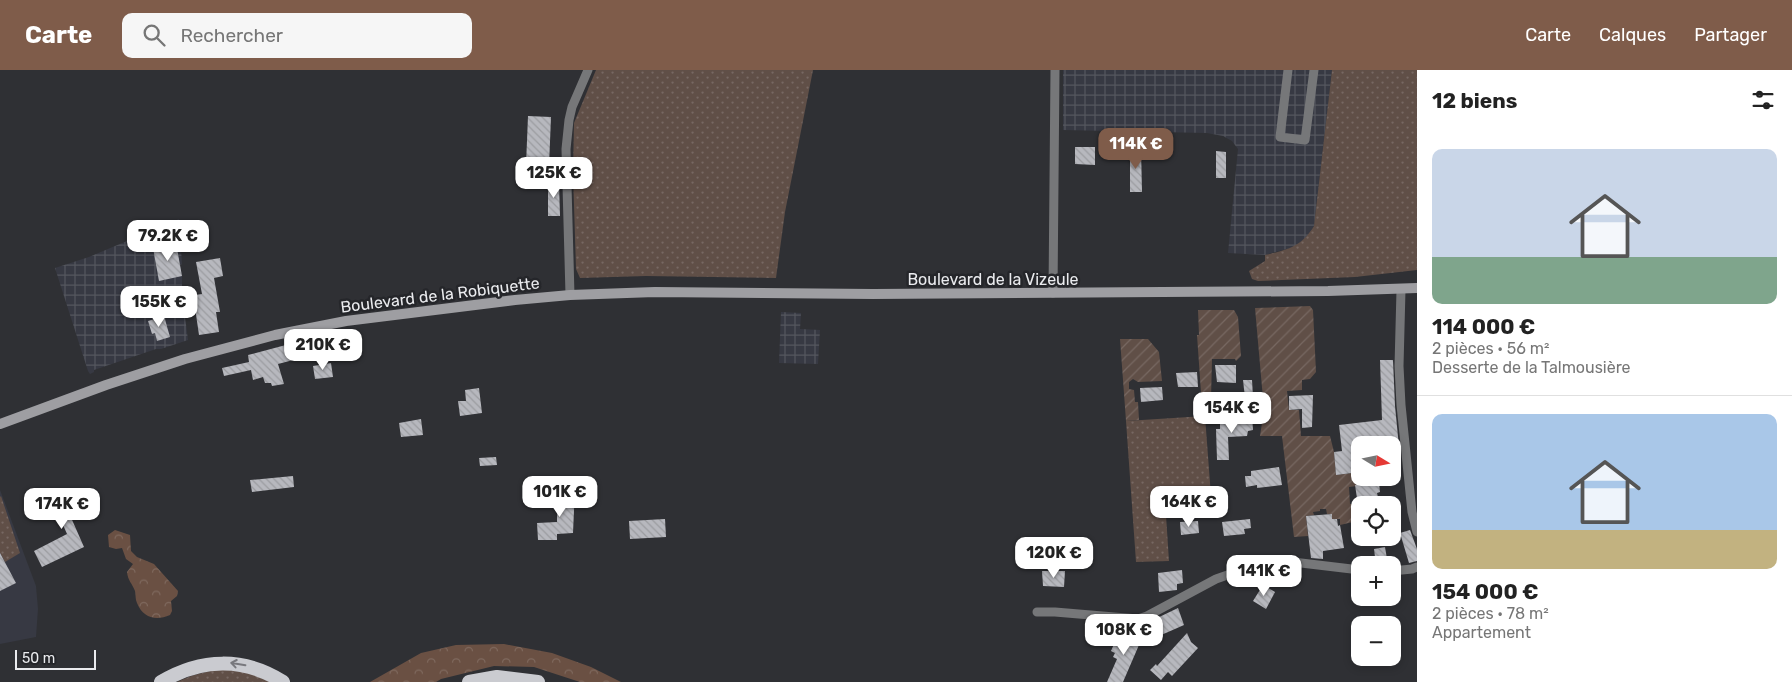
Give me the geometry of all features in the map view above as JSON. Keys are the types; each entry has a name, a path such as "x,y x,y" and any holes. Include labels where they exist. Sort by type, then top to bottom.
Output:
{"highway":[{"path":"162,682 188,669 212,663 235,663 259,669 283,682"},
{"path":"469,682 497,677 538,682"}],"main road":[{"name":"Boulevard de la Vizeule","path":"570,295 655,292 863,294 1401,290 1417,288"},
{"name":"Boulevard de la Robiquette","path":"0,424 185,359 312,327 386,315 570,295"}],"street":[{"path":"570,295 566,149 572,107 588,70"},
{"path":"1053,293 1055,70"},
{"path":"1288,70 1280,137 1305,140 1314,70"},
{"path":"1401,290 1399,366 1401,405 1412,512 1417,532"},
{"path":"1037,612 1138,619 1216,579 1276,560 1351,569"},
{"path":"1401,570 1417,567"}],"shaded area":[{"path":"596,70 813,70 785,212 776,278 646,276 580,278 576,269 573,173 574,123"},
{"path":"1063,70 1332,70 1314,226 1307,237 1294,247 1265,255 1228,253 1238,149 1232,141 1223,136 1207,133 1063,130"},
{"path":"1332,70 1417,70 1417,270 1355,277 1258,281 1252,279 1249,271 1265,261 1265,255 1299,243 1314,226"},
{"path":"179,219 182,293 188,340 94,370 90,374 55,268 89,257"},
{"path":"1310,306 1313,310 1316,372 1310,379 1302,380 1302,390 1287,391 1289,410 1299,410 1301,436 1330,436 1334,452 1336,475 1351,473 1351,486 1357,486 1349,487 1351,522 1340,525 1340,519 1332,519 1332,514 1327,514 1326,509 1320,509 1320,511 1313,512 1314,515 1306,516 1308,536 1294,537 1282,436 1260,436 1264,410 1255,308"},
{"path":"1198,310 1234,310 1238,317 1241,356 1236,361 1235,359 1212,359 1211,399 1207,406 1202,407 1197,335 1199,335"},
{"path":"781,312 801,313 800,329 820,330 818,364 779,363"},
{"path":"1120,339 1148,339 1159,352 1162,381 1138,382 1133,379 1129,382 1129,389 1134,390 1135,402 1138,402 1139,420 1126,421"},
{"path":"1205,416 1211,496 1165,500 1169,561 1136,562 1126,421"},
{"path":"0,490 36,586 38,609 36,637 0,644"},
{"path":"1,496 20,553 5,562 0,553"},
{"path":"223,669 250,673 270,682 177,682 188,677"}],"green space":[{"path":"115,530 130,535 131,551 137,557 154,564 178,591 177,596 171,601 172,611 170,615 160,618 150,617 140,608 127,572 133,564 126,559 122,548 109,547 108,535"},
{"path":"504,644 552,653 591,667 621,682 580,682 534,667 494,666 441,679 436,682 370,682 421,653 456,645"}],"building":[{"path":"528,116 551,117 549,166 526,165"},
{"path":"1075,147 1095,147 1095,165 1075,164"},
{"path":"1130,148 1141,148 1142,192 1130,192"},
{"path":"1216,151 1226,152 1226,178 1216,178"},
{"path":"548,182 559,183 560,216 548,216"},
{"path":"176,243 182,276 159,281 153,248"},
{"path":"220,258 223,276 214,278 220,312 216,312 219,332 199,335 194,301 196,301 195,295 202,294 196,262"},
{"path":"164,316 170,337 157,341 155,333 152,334 148,321"},
{"path":"297,342 301,358 278,364 284,384 272,386 271,383 265,383 263,377 253,380 251,370 224,376 222,368 249,362 248,355"},
{"path":"1380,360 1393,360 1398,436 1351,436 1351,473 1336,475 1334,452 1342,451 1339,425 1382,420"},
{"path":"331,363 333,377 315,379 313,366"},
{"path":"1215,365 1236,365 1236,383 1217,382"},
{"path":"1197,372 1198,387 1178,387 1176,373"},
{"path":"1243,380 1252,380 1253,397 1245,398"},
{"path":"1162,387 1163,400 1141,402 1140,388"},
{"path":"479,388 482,413 460,416 458,401 466,401 465,390"},
{"path":"1313,395 1312,427 1302,428 1302,409 1289,410 1289,396"},
{"path":"1242,415 1252,415 1253,430 1248,431 1247,436 1228,437 1229,460 1217,460 1216,429 1220,429 1220,421 1236,421 1236,418 1242,417"},
{"path":"421,419 423,435 401,437 399,423"},
{"path":"496,457 497,465 480,466 479,458"},
{"path":"1279,467 1282,485 1257,488 1257,485 1246,487 1245,476 1251,476 1251,471"},
{"path":"293,476 294,487 252,492 250,480"},
{"path":"1355,486 1379,486 1380,492 1377,493 1378,496 1357,496"},
{"path":"563,488 575,488 573,533 557,534 557,540 538,540 537,523 557,522 557,502 563,498"},
{"path":"74,489 82,507 69,513 84,547 42,567 34,551 67,534 60,518 56,519 48,500"},
{"path":"1332,514 1332,519 1337,519 1338,526 1340,525 1344,548 1323,551 1323,559 1311,558 1306,516"},
{"path":"665,519 666,537 630,539 629,521"},
{"path":"1250,519 1251,528 1244,529 1245,534 1224,536 1222,522"},
{"path":"1198,521 1199,533 1181,535 1180,522"},
{"path":"1410,530 1417,549 1417,561 1409,563 1401,533"},
{"path":"1385,547 1386,556 1375,556 1374,549"},
{"path":"0,553 16,583 0,591"},
{"path":"1182,570 1183,583 1177,584 1177,590 1159,592 1158,573"},
{"path":"1042,571 1065,571 1064,587 1043,586"},
{"path":"1263,585 1275,592 1266,609 1253,601"},
{"path":"1178,608 1184,625 1159,636 1153,620"},
{"path":"1094,622 1107,623 1103,637 1090,634"},
{"path":"1125,630 1142,638 1123,682 1107,682 1117,659 1113,657 1115,653 1111,651 1117,637 1121,638"},
{"path":"1187,633 1191,642 1198,648 1172,676 1168,672 1161,680 1150,670 1156,664 1157,666"}]}
